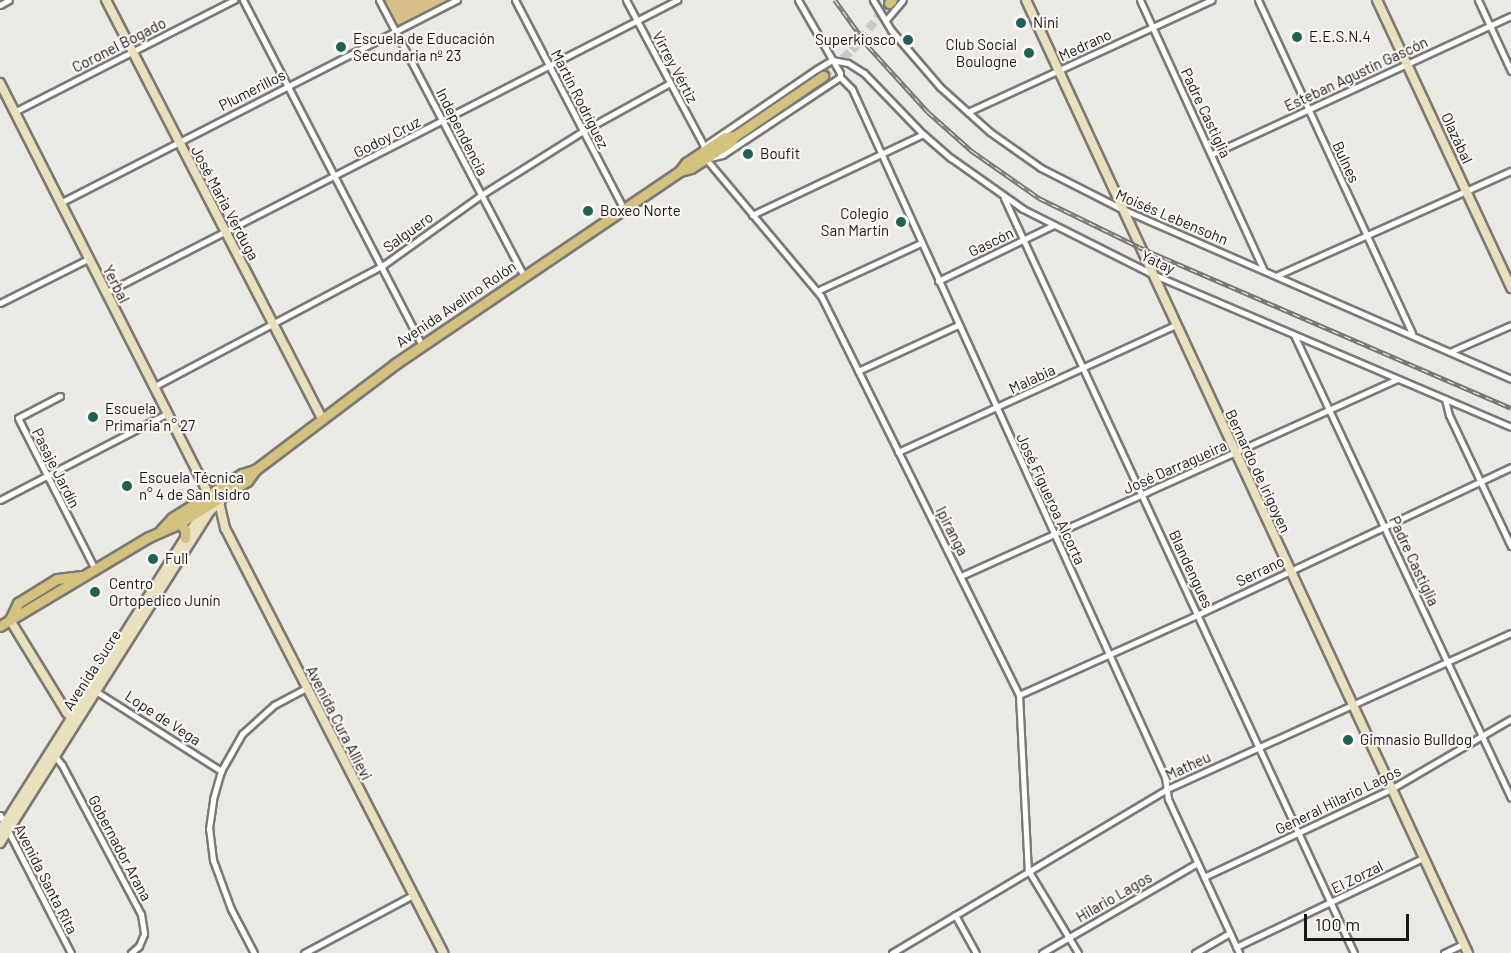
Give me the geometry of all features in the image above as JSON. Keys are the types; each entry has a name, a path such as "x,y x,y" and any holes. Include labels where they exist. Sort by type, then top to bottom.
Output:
{"main road":[{"name":"Avenida Avelino Rolón","path":"0,626 160,531 180,523 247,481 255,470 422,345 680,171 686,163 725,137 735,136 823,76"},
{"name":"Avenida Avelino Rolón","path":"160,531 172,518 242,474 255,470"},
{"path":"180,523 185,530 186,538"}],"street":[{"path":"0,5 9,0"},
{"name":"José Maria Verduga","path":"105,0 322,419"},
{"name":"Coronel Bogado","path":"14,112 234,0"},
{"path":"243,0 422,345"},
{"name":"Independencia","path":"379,0 524,276"},
{"name":"Plumerillos","path":"60,203 454,0"},
{"name":"Martín Rodríguez","path":"515,0 624,209"},
{"name":"Virrey Vértiz","path":"626,0 704,153"},
{"name":"Godoy Cruz","path":"105,293 444,122 677,0"},
{"name":"José Figueroa Alcorta","path":"798,0 840,77 850,84 1165,777 1168,799 1237,950"},
{"path":"886,20 903,0"},
{"name":"Bernardo de Irigoyen","path":"1026,0 1150,273 1468,953"},
{"name":"Padre Castiglia","path":"1140,0 1263,269"},
{"name":"Medrano","path":"968,112 1212,0"},
{"name":"Bulnes","path":"1257,0 1412,334"},
{"name":"Olazábal","path":"1377,0 1511,288"},
{"path":"1478,0 1511,71"},
{"name":"Moisés Lebensohn","path":"876,1 886,20 940,87 968,112 1041,168 1120,208 1452,351 1511,379"},
{"name":"Esteban Agustín Gascón","path":"1212,154 1511,16"},
{"name":"Yatay","path":"832,60 859,68 923,134 1004,197 1054,225 1150,273 1511,427"},
{"name":"Avenida Avelino Rolón","path":"704,153 832,60"},
{"name":"Avenida Avelino Rolón","path":"704,153 722,155 840,77"},
{"name":"Yerbal","path":"0,83 209,495"},
{"name":"Salguero","path":"153,387 382,266 481,195 583,131 670,83"},
{"path":"752,215 923,134"},
{"name":"Ipiranga","path":"704,153 752,215 817,291 1019,695 1028,870 1078,953"},
{"path":"1278,275 1368,237 1511,171"},
{"name":"Blandengues","path":"1004,197 1354,953"},
{"name":"Gascón","path":"938,281 1054,225"},
{"path":"817,291 921,243"},
{"path":"0,303 88,260"},
{"path":"858,371 958,325"},
{"name":"Malabia","path":"898,452 1176,325"},
{"path":"1452,351 1511,325"},
{"name":"Padre Castiglia","path":"1294,335 1511,798"},
{"name":"José Darragueira","path":"961,576 1398,379"},
{"name":"Pasaje Jardín","path":"60,396 18,418 46,477 95,569"},
{"path":"1445,399 1449,415 1511,546"},
{"path":"0,500 166,414"},
{"name":"Serrano","path":"1019,695 1107,653 1199,614 1511,467"},
{"name":"Avenida Sucre","path":"93,689 196,523 227,493"},
{"name":"Avenida Cura Allievi","path":"219,502 225,528 443,953"},
{"path":"209,512 221,517"},
{"name":"Avenida Sucre","path":"0,843 4,829 73,719 204,523 209,512"},
{"path":"204,523 214,520 225,528"},
{"path":"10,620 73,719"},
{"name":"Matheu","path":"892,953 1167,789 1511,633"},
{"path":"254,953 231,909 213,860 209,829 221,771 236,742 274,705 306,688"},
{"name":"Lope de Vega","path":"93,689 221,771"},
{"name":"Avenida Sucre","path":"4,829 54,755 73,719"},
{"name":"General Hilario Lagos","path":"1204,877 1391,789 1511,719"},
{"name":"Gobernador Arana","path":"54,755 62,765 144,921 143,940 131,953"},
{"name":"Avenida Santa Rita","path":"0,815 4,829 71,953"},
{"name":"El Zorzal","path":"1237,950 1423,858"},
{"name":"Hilario Lagos","path":"1042,953 1197,862"},
{"path":"304,953 412,894"},
{"path":"956,915 976,953"},
{"path":"1195,953 1229,933"},
{"path":"1444,953 1463,944"}],"shaded area":[{"path":"384,0 448,0 449,1 398,26"}],"tunnel":[{"path":"823,76 852,50 889,3"}],"railway":[{"path":"835,0 868,46 928,112 972,151 1039,198 1139,247 1511,408"}],"place":[{"name":"Nini","path":"1021,23"},
{"name":"E.E.S.N.4","path":"1297,37"},
{"name":"Superkiosco","path":"908,40"},
{"name":"Escuela de Educación Secundaria nº 23","path":"341,47"},
{"name":"Club Social Boulogne","path":"1029,53"},
{"name":"Boufit","path":"748,154"},
{"name":"Boxeo Norte","path":"588,211"},
{"name":"Colegio San Martín","path":"901,222"},
{"name":"Escuela Primaria n° 27","path":"93,417"},
{"name":"Escuela Técnica n° 4 de San Isidro","path":"127,486"},
{"name":"Full","path":"153,559"},
{"name":"Centro Ortopedico Junín","path":"95,592"},
{"name":"Gimnasio Bulldog","path":"1348,740"}]}
